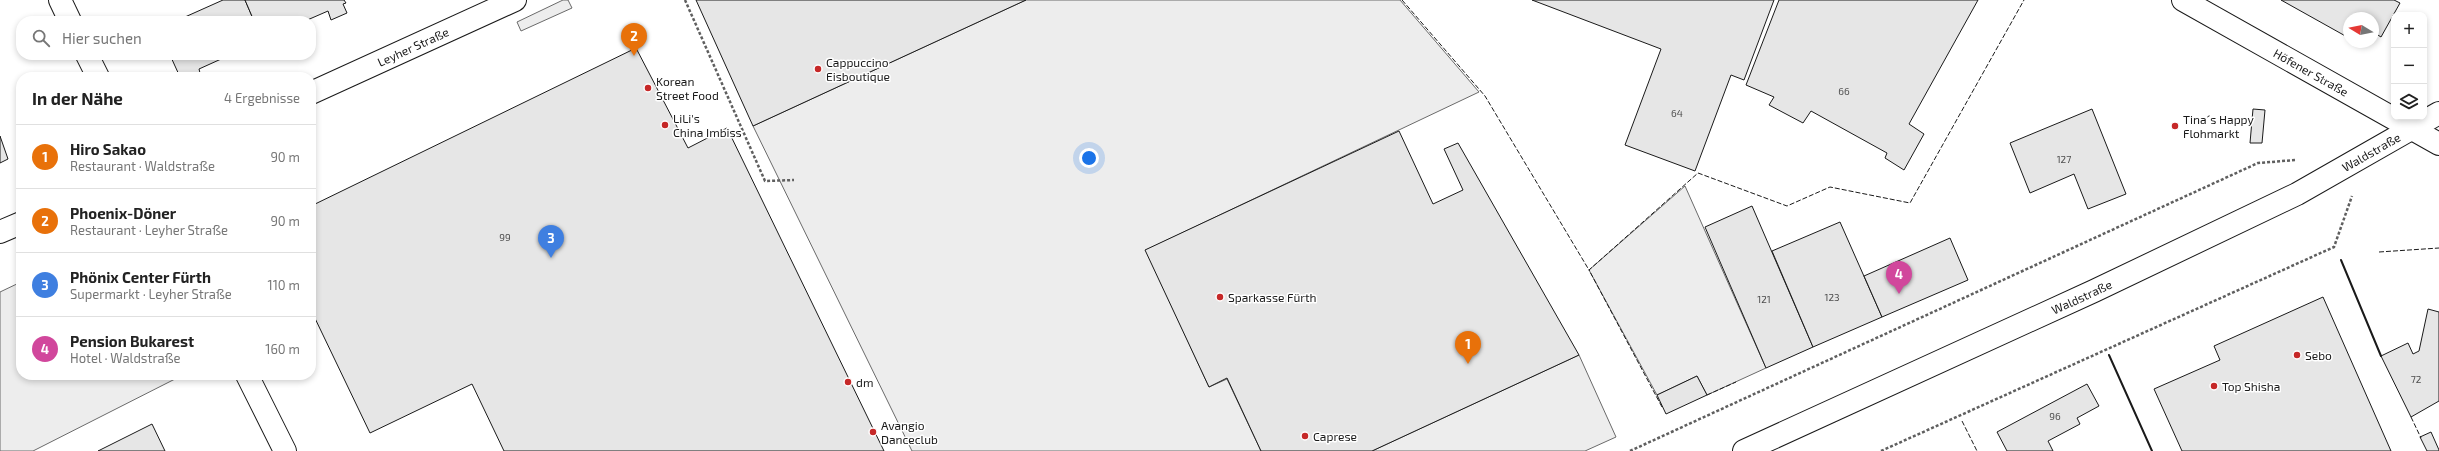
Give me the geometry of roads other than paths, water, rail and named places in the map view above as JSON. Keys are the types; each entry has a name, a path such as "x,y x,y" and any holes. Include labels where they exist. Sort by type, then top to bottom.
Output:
{"street":[{"path":"60,0 68,16"},
{"name":"Leyher Straße","path":"316,91 515,0"},
{"name":"Höfener Straße","path":"2183,0 2439,144"},
{"path":"90,60 96,72"},
{"name":"Waldstraße","path":"1752,449 2094,291 2297,194 2412,130 2439,113"},
{"path":"0,232 16,225"},
{"path":"250,380 285,451"}],"place":[{"name":"Phoenix-Döner","path":"634,56"},
{"name":"Cappuccino Eisboutique","path":"818,69"},
{"name":"Korean Street Food","path":"648,88"},
{"name":"LiLi's China Imbiss","path":"665,125"},
{"name":"Tina´s Happy Flohmarkt","path":"2175,126"},
{"name":"Phönix Center Fürth","path":"551,258"},
{"name":"Pension Bukarest","path":"1899,294"},
{"name":"Sparkasse Fürth","path":"1220,297"},
{"name":"Sebo","path":"2297,355"},
{"name":"Hiro Sakao","path":"1468,364"},
{"name":"dm","path":"848,382"},
{"name":"Top Shisha","path":"2214,386"},
{"name":"Avangio Danceclub","path":"873,432"},
{"name":"Caprese","path":"1305,436"}]}
